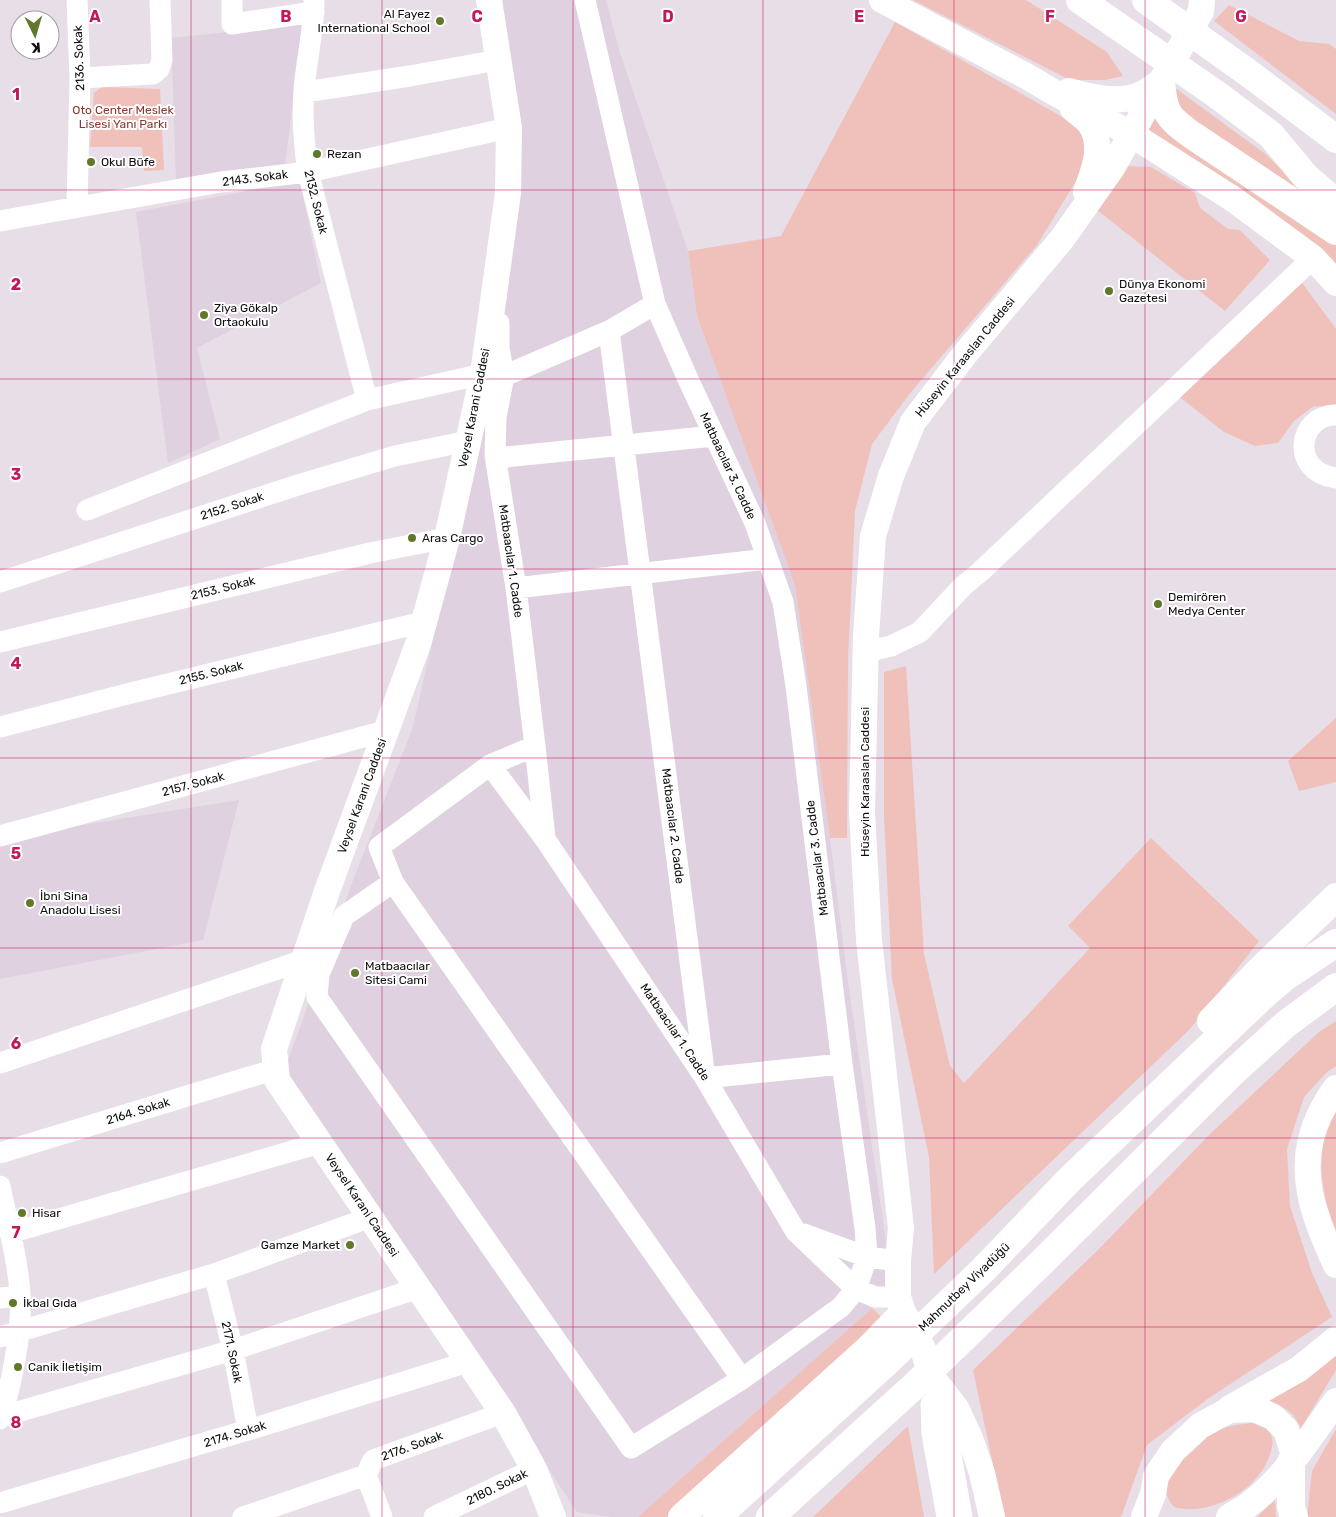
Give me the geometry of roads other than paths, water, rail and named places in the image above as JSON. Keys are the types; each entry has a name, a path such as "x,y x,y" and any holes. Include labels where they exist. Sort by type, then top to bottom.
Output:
{"highway":[{"path":"1080,0 1216,94 1336,185"},
{"path":"1146,0 1336,139"},
{"path":"1161,82 1166,112 1175,122 1336,231"},
{"path":"1271,135 1305,176 1336,204"},
{"path":"1200,1045 1263,967 1336,897"},
{"path":"1200,1045 1285,977 1336,943"},
{"path":"770,1517 913,1387 1231,1074 1286,1024 1336,987"},
{"name":"Mahmutbey Viyadüğü","path":"717,1517 888,1361 983,1270 1200,1045"},
{"path":"1293,1460 1291,1507 1294,1517"}],"main road":[{"name":"Veysel Karani Caddesi","path":"489,0 509,128 508,193 493,375 468,442 447,538 418,644 327,891 274,1049 276,1080 371,1217 503,1414 534,1469 553,1517"},
{"path":"882,0 1131,134 1233,199 1313,258 1336,283"},
{"path":"1062,239 1112,168 1204,4"},
{"path":"1028,77 1078,94 1101,99 1124,100 1144,94 1161,82"},
{"path":"1055,93 1086,119 1093,129 1096,142 1096,164 1086,192 1062,239"},
{"path":"1112,168 1124,160 1138,157 1170,159"},
{"name":"Hüseyin Karaaslan Caddesi","path":"931,1377 923,1349 901,1304 898,1261 902,1228 869,940 862,812 866,652 873,536 891,476 913,422 965,354 1062,239"},
{"path":"1336,1088 1329,1096 1315,1124 1307,1150 1306,1179 1312,1206 1336,1265"},
{"path":"680,1517 866,1350 901,1304"},
{"path":"1166,1517 1159,1510 1148,1506 1156,1476 1173,1451 1200,1426 1299,1369 1336,1339"},
{"path":"931,1377 956,1408 970,1438 982,1473 992,1517"},
{"path":"1229,1517 1252,1502 1277,1479 1336,1401"},
{"path":"1229,1410 1255,1409 1273,1417 1286,1430 1293,1460"}],"street":[{"name":"2136. Sokak","path":"77,0 80,78 77,206"},
{"path":"80,78 153,74 159,69 162,60 160,0"},
{"path":"232,0 232,24 314,6"},
{"name":"Matbaacılar 3. Cadde","path":"393,882 344,916 319,974 317,998 631,1448 742,1379 841,1308 856,1289 867,1258 865,1228 842,1064 796,686 783,602 755,523 655,304 585,0"},
{"name":"2132. Sokak","path":"314,6 305,75 303,140 308,172 367,400"},
{"path":"305,92 498,60"},
{"name":"2143. Sokak","path":"0,221 221,182 308,172 509,128"},
{"path":"493,375 499,348 499,312 505,269 511,248"},
{"path":"866,652 891,646 920,632 963,586 1313,258"},
{"path":"87,510 367,400 493,375 609,331 655,304"},
{"name":"Matbaacılar 2. Cadde","path":"609,331 706,1078"},
{"name":"Matbaacılar 1. Cadde","path":"493,375 496,458 516,588 545,838"},
{"path":"1336,415 1320,419 1311,427 1305,438 1304,449 1307,461 1314,470 1325,476 1336,478"},
{"path":"496,458 714,436"},
{"name":"2152. Sokak","path":"0,582 330,475 395,456 468,442"},
{"name":"2153. Sokak","path":"0,642 370,553 447,538"},
{"path":"516,588 768,559"},
{"name":"2155. Sokak","path":"0,726 423,622"},
{"name":"2157. Sokak","path":"0,836 385,731"},
{"path":"535,746 490,765 379,847 393,882 742,1379"},
{"name":"Matbaacılar 1. Cadde","path":"490,765 545,838 706,1078 796,1232 856,1289 875,1297 901,1304"},
{"path":"0,1063 304,960"},
{"path":"706,1078 842,1064"},
{"name":"2164. Sokak","path":"0,1153 276,1069"},
{"path":"5,1223 320,1143"},
{"path":"0,1186 5,1223 10,1297 9,1383 0,1418"},
{"path":"9,1335 214,1274 371,1217"},
{"path":"796,1232 867,1258 898,1261"},
{"name":"2171. Sokak","path":"214,1274 233,1350 248,1430"},
{"path":"0,1418 233,1350 418,1288"},
{"name":"2174. Sokak","path":"0,1503 248,1430 468,1362"},
{"path":"931,1377 932,1434 947,1517"},
{"path":"931,1377 944,1415 962,1517"},
{"name":"2176. Sokak","path":"366,1475 373,1460 503,1414"},
{"name":"2180. Sokak","path":"434,1517 534,1469"},
{"path":"243,1517 366,1475 382,1517"}],"place":[{"name":"Al Fayez International School","path":"440,21"},
{"name":"Rezan","path":"317,154"},
{"name":"Okul Büfe","path":"91,162"},
{"name":"Dünya Ekonomi Gazetesi","path":"1109,291"},
{"name":"Ziya Gökalp Ortaokulu","path":"204,315"},
{"name":"Aras Cargo","path":"412,538"},
{"name":"Demirören Medya Center","path":"1158,604"},
{"name":"İbni Sina Anadolu Lisesi","path":"30,903"},
{"name":"Matbaacılar Sitesi Cami","path":"355,973"},
{"name":"Hisar","path":"22,1213"},
{"name":"Gamze Market","path":"350,1245"},
{"name":"İkbal Gıda","path":"13,1303"},
{"name":"Canik İletişim","path":"18,1367"}],"park label":[{"name":"Oto Center Meslek Lisesi Yanı Parkı","path":"123,117"}]}
